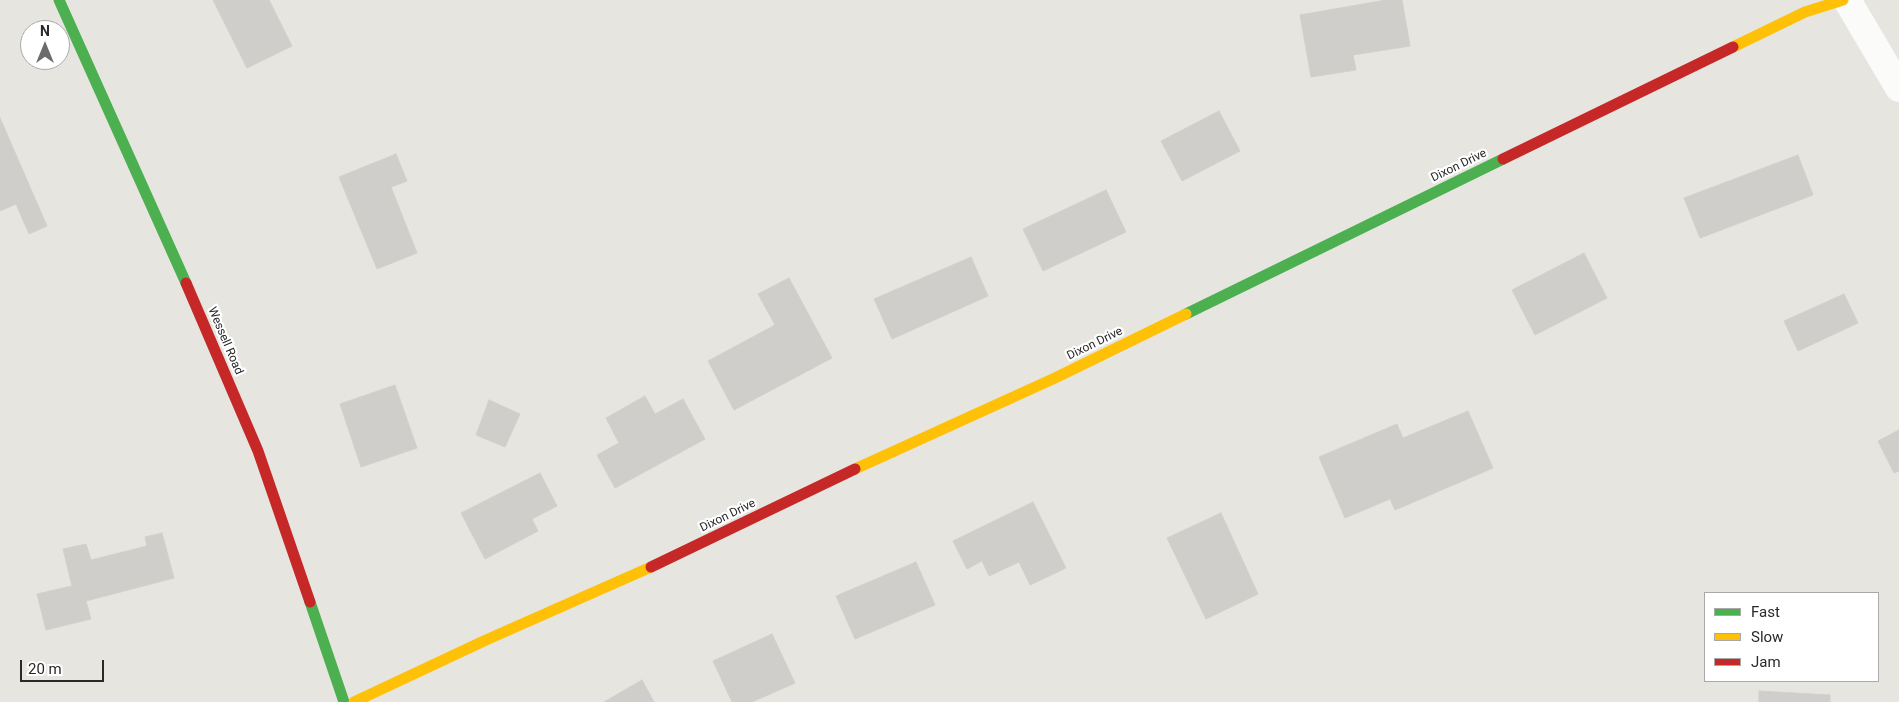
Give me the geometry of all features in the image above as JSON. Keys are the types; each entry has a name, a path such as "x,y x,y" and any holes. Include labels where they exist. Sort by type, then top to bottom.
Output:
{"street":[{"name":"Wessell Road","path":"59,0 152,205 258,452 344,702"},
{"path":"1845,0 1899,88"},
{"name":"Dixon Drive","path":"354,702 486,640 701,544 893,451 1055,378 1796,16 1845,0"}],"building":[{"path":"213,0 269,0 292,46 247,68"},
{"path":"1386,0 1402,0 1410,46 1353,55 1356,70 1311,77 1300,15"},
{"path":"1219,111 1240,151 1182,181 1161,141"},
{"path":"0,118 47,226 29,234 16,204 0,211"},
{"path":"396,154 407,181 391,187 417,253 377,269 339,177"},
{"path":"1798,155 1813,195 1700,238 1684,198"},
{"path":"1106,190 1126,232 1043,271 1023,229"},
{"path":"1584,253 1607,298 1535,335 1512,290"},
{"path":"971,257 988,296 892,339 874,299"},
{"path":"789,278 832,358 734,410 708,361 775,325 758,294"},
{"path":"1844,294 1858,323 1798,351 1784,321"},
{"path":"395,385 417,448 361,467 340,404"},
{"path":"645,396 655,414 683,399 705,439 615,488 597,455 619,443 606,418"},
{"path":"489,400 520,414 505,447 476,435"},
{"path":"1468,411 1493,468 1395,510 1390,499 1345,518 1319,457 1397,424 1403,438"},
{"path":"1899,430 1899,471 1894,473 1878,441"},
{"path":"540,473 557,506 532,519 538,531 485,559 461,513"},
{"path":"1033,502 1066,568 1030,585 1019,562 989,576 982,561 967,569 953,541"},
{"path":"1221,513 1258,594 1206,619 1167,538"},
{"path":"162,533 174,578 86,601 91,619 46,630 37,594 72,586 63,549 86,544 91,560 147,546 145,537"},
{"path":"916,562 935,605 855,639 836,596"},
{"path":"772,634 795,683 752,702 732,702 713,661"},
{"path":"642,680 654,702 604,702"},
{"path":"1759,691 1830,695 1830,702 1759,702"}],"traffic: fast":[{"path":"59,0 186,283"},
{"path":"1186,314 1503,159"},
{"path":"310,602 344,702"}],"traffic: slow":[{"path":"1733,47 1805,12 1843,0"},
{"path":"855,469 1055,378 1186,314"},
{"path":"354,702 486,640 651,567"}],"traffic: jam":[{"path":"1503,159 1733,47"},
{"path":"186,283 258,451 310,602"},
{"path":"651,567 855,469"}]}
